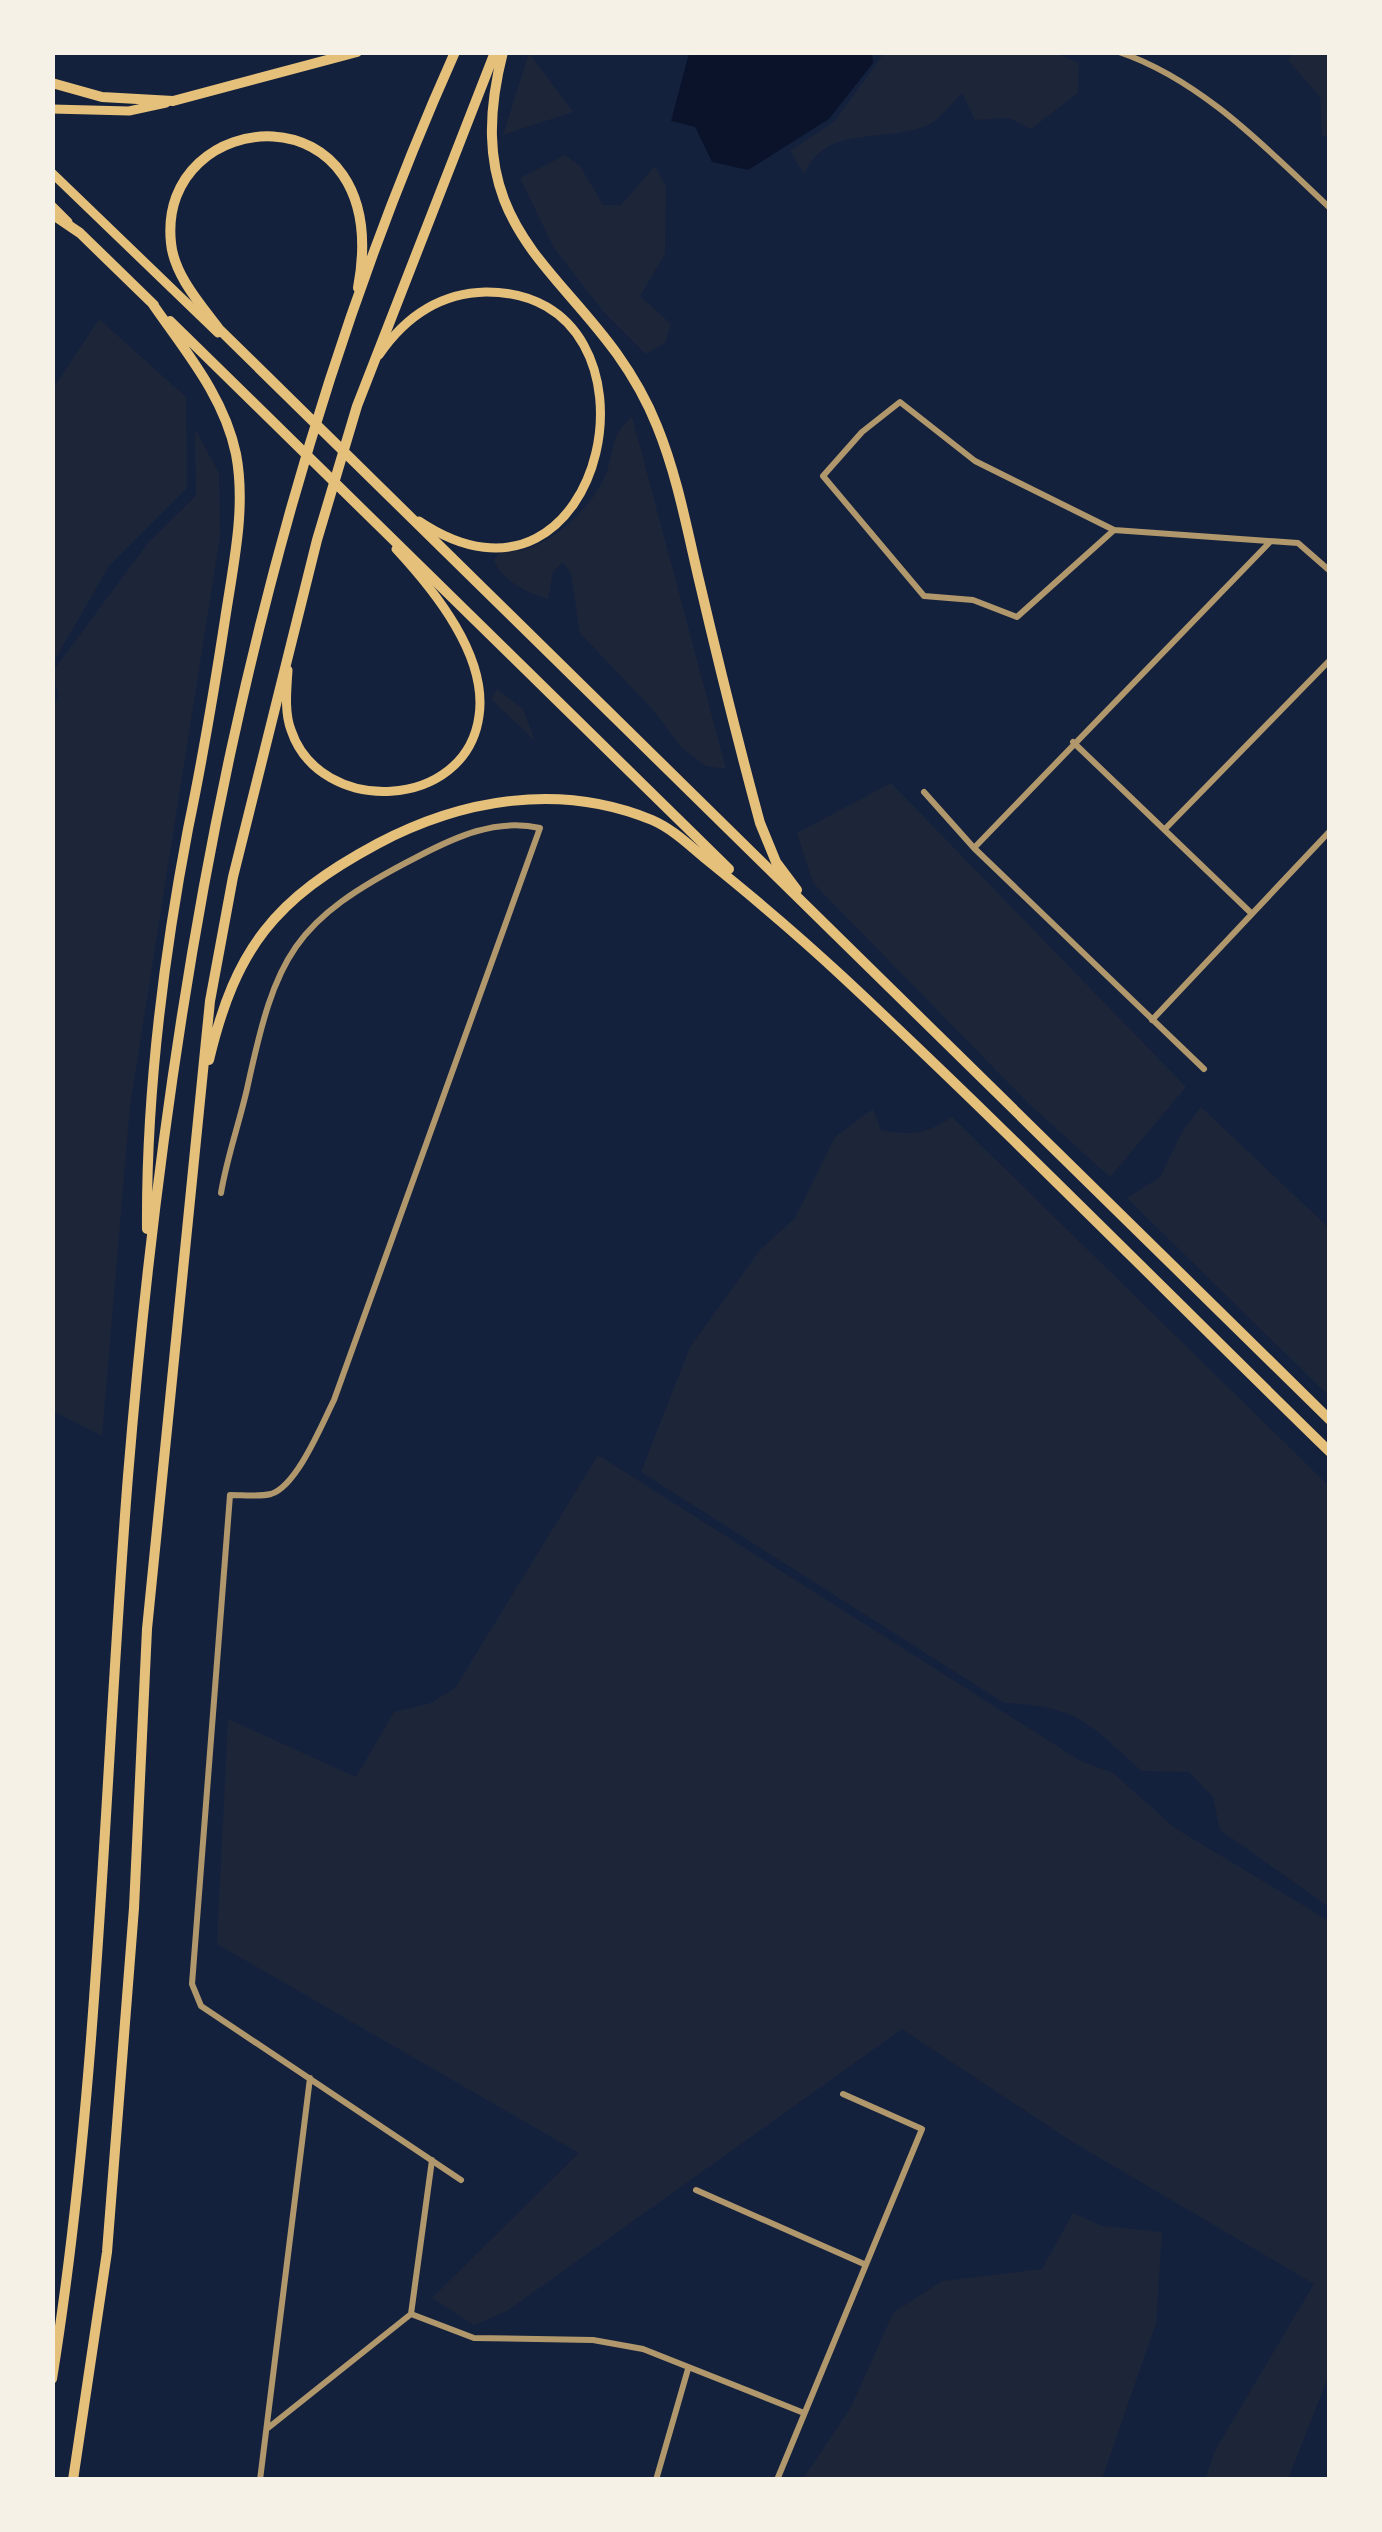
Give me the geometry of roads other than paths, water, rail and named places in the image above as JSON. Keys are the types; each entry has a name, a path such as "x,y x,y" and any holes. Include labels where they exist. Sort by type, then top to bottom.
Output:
{"highway":[{"path":"52,83 102,97 173,101 356,52"},
{"path":"52,2379 75,2214 147,1270 193,934 258,629 289,512 352,319 454,52"},
{"path":"72,2480 108,2252 134,1908 147,1629 210,1002 234,877 300,608 357,406 495,52"},
{"path":"503,52 490,113 490,146 499,187 525,243 614,348 657,426 760,823 776,862 816,915"},
{"path":"352,319 364,236 354,194 327,157 298,141 258,136 224,145 205,158 186,181 174,212 171,243 195,298 267,380 1330,1420"},
{"path":"52,214 80,233 1330,1452"},
{"path":"147,1270 147,1180 159,1026 216,684 240,491 226,419 211,387 152,303"},
{"path":"197,1110 231,982 262,929 311,882 439,814 508,800 623,810 668,829 766,905"}],"main road":[{"path":"52,109 130,111 173,101"},
{"path":"52,173 267,380"},
{"path":"52,206 80,233"},
{"path":"364,384 386,345 417,313 451,296 498,292 541,306 565,323 587,350 600,401 598,453 586,488 564,518 526,542 510,546 465,544 420,522 373,482"},
{"path":"289,653 291,733 310,762 342,784 387,794 416,788 448,768 472,736 480,698 467,650 416,573 364,514"}],"street":[{"path":"1120,52 1158,69 1242,126 1330,208"},
{"path":"1114,530 1017,616 973,600 924,596 822,476 862,432 900,402 975,461 1114,530 1298,543 1330,570"},
{"path":"974,848 1072,742 1270,542"},
{"path":"1164,829 1330,660"},
{"path":"1072,742 1250,912"},
{"path":"924,792 974,848 1204,1070"},
{"path":"222,1193 266,1004 287,956 305,932 365,884 443,844 478,830 518,823 540,828 334,1400 302,1461 283,1486 273,1493 230,1495 200,1857 194,1998 461,2180"},
{"path":"1152,1020 1250,912 1330,832"},
{"path":"260,2480 310,2078"},
{"path":"777,2480 922,2128 843,2094"},
{"path":"266,2429 411,2314 432,2160"},
{"path":"696,2190 864,2264"},
{"path":"411,2314 474,2338 593,2340 643,2350 804,2413"},
{"path":"656,2480 688,2369"}]}
